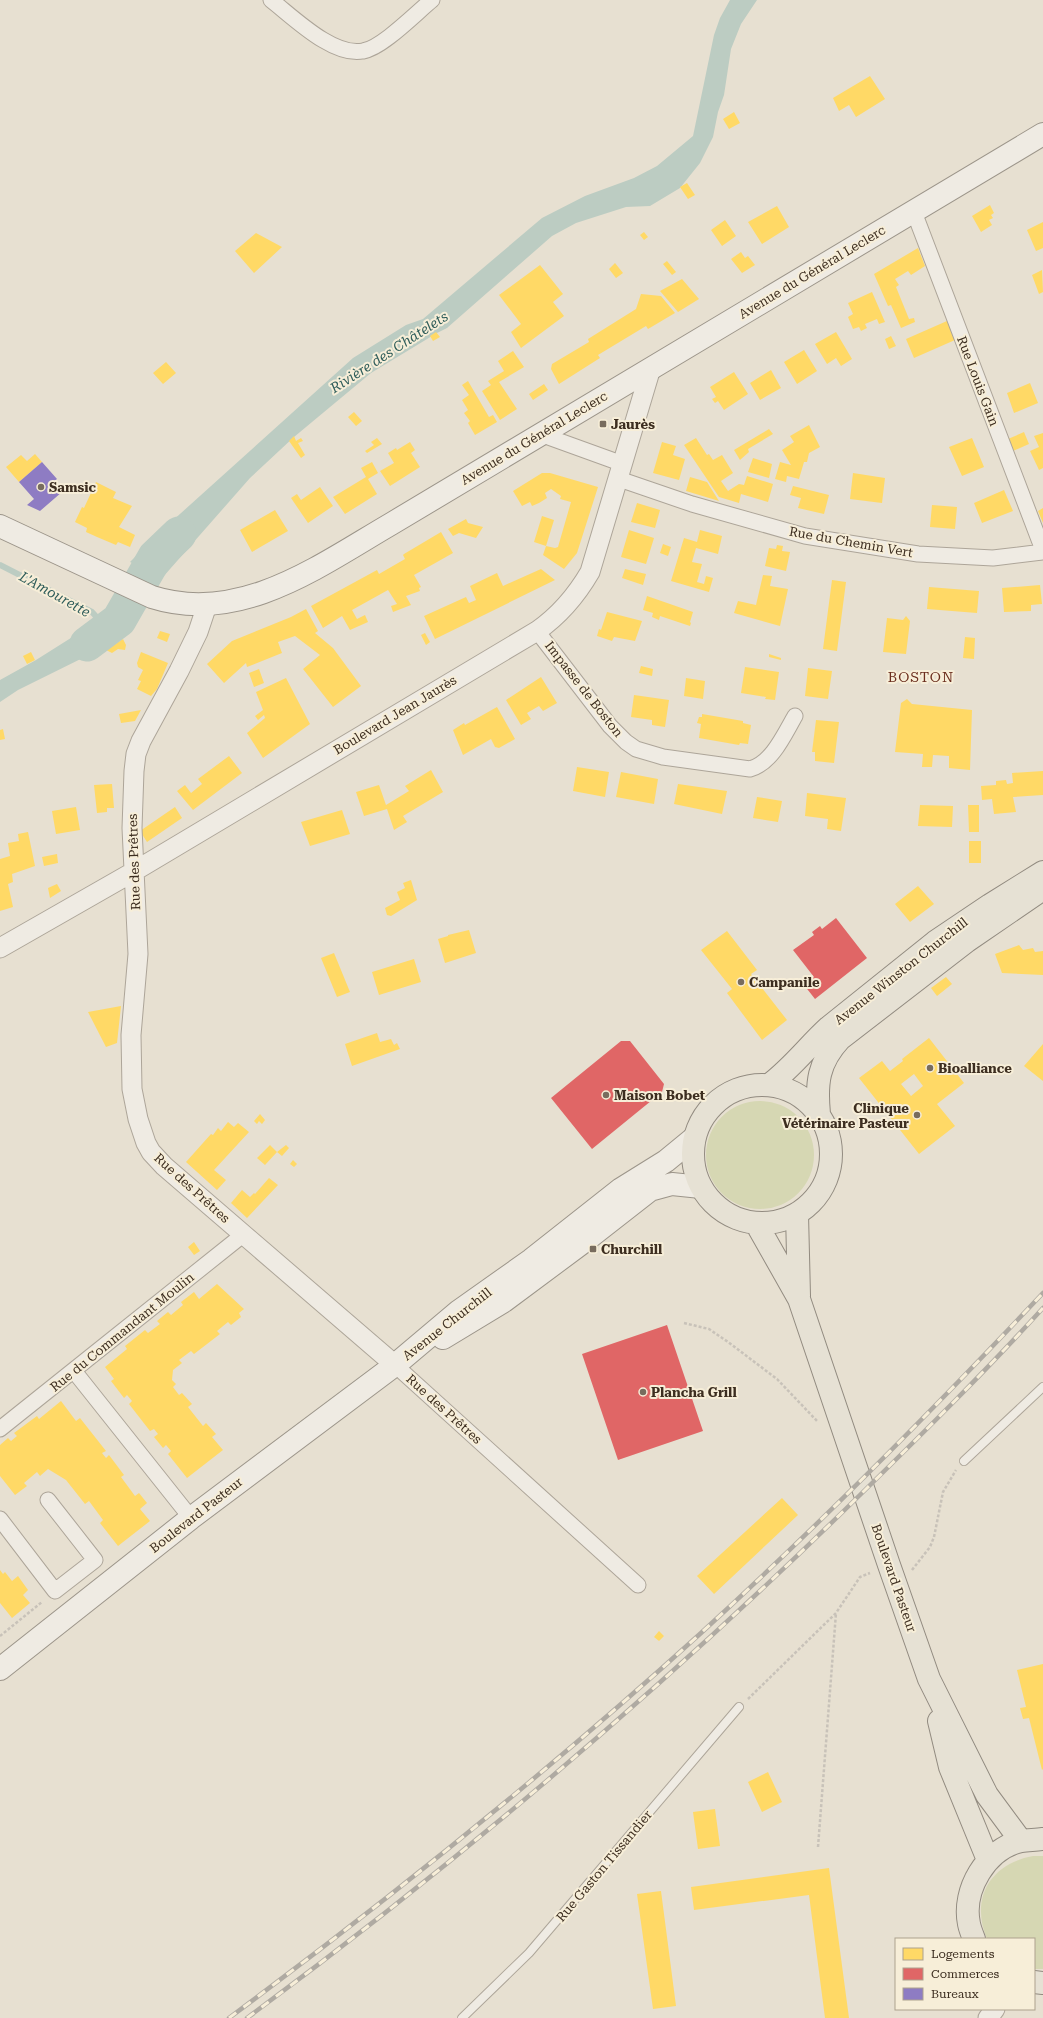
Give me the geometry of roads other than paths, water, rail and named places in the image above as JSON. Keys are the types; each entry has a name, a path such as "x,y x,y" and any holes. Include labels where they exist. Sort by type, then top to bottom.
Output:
{"main road":[{"name":"Avenue du Général Leclerc","path":"0,526 152,597 179,604 207,605 248,598 301,576 391,524 1043,134"},
{"name":"Avenue Winston Churchill","path":"769,1085 793,1065 814,1040 829,1027 935,942 1043,872"},
{"name":"Avenue Winston Churchill","path":"819,1114 817,1098 819,1074 828,1052 840,1039 967,941 1043,889"},
{"path":"769,1085 797,1094 812,1106 819,1114 831,1146 829,1169 821,1190 806,1207 797,1214 777,1221 756,1223 734,1217 724,1212 711,1200 701,1187 693,1163 694,1138 704,1116 721,1098 744,1087 769,1085"},
{"name":"Avenue Churchill","path":"395,1365 459,1311 531,1260 621,1189 666,1161 694,1138"},
{"name":"Avenue Churchill","path":"395,1365 504,1301 650,1190 672,1184 701,1187"},
{"path":"797,1214 799,1299"},
{"path":"756,1223 799,1299"},
{"name":"Boulevard Pasteur","path":"799,1299 929,1679 987,1795 1021,1841"},
{"name":"Boulevard Pasteur","path":"0,1669 190,1518 395,1365"},
{"path":"929,1679 950,1767 988,1860"},
{"path":"974,1938 969,1924 968,1901 975,1879 988,1860 1003,1848 1021,1841 1043,1839"}],"street":[{"path":"271,0 333,46 355,52 364,51 380,43 432,0"},
{"name":"Rue Louis Gain","path":"914,212 1043,551"},
{"name":"Boulevard Jean Jaurès","path":"0,948 133,872 537,630 563,610 590,572 651,368"},
{"name":"Rue du Chemin Vert","path":"540,434 692,504 805,536 918,554 993,558 1043,551"},
{"name":"Rue des Prêtres","path":"207,605 198,632 182,665 146,730 136,754 132,828 138,954 131,1035 132,1089 141,1132 151,1152 164,1166 395,1365 638,1585"},
{"name":"Impasse de Boston","path":"537,630 610,726 626,742 646,753 750,769 761,764 775,749 795,716"},
{"name":"Rue du Commandant Moulin","path":"0,1429 244,1234"},
{"path":"74,1371 190,1518"},
{"path":"0,1520 55,1592 95,1560 48,1500"},
{"path":"988,2018 994,2010"}],"lane":[{"path":"964,1460 1043,1387"},
{"name":"Rue Gaston Tissandier","path":"462,2018 529,1953 739,1707"}],"water":[{"path":"730,0 757,0 741,24 731,49 724,95 718,112 713,137 700,163 680,188 650,206 626,207 576,223 552,236 447,328 371,373 294,437 250,478 163,577 130,562 160,532 353,358 406,325 423,319 542,218 585,196 634,178 657,166 693,136 714,35 720,18"},
{"path":"108,605 137,618 121,639 18,690 0,702 0,680 36,660 93,624 98,616 102,615"}],"waterway":[{"name":"Rivière des Châtelets","path":"87,644 119,620 155,557 179,534"},
{"name":"L'Amourette","path":"0,565 92,612 102,623"}],"railway":[{"path":"229,2018 470,1832 644,1684 701,1633 832,1509 918,1424 1043,1293"},
{"path":"247,2018 408,1895 487,1831 641,1699 716,1632 863,1492 977,1379 1043,1308"}],"place":[{"name":"Jaurès","path":"603,424"},
{"name":"Samsic","path":"41,487"},
{"name":"Campanile","path":"741,982"},
{"name":"Bioalliance","path":"930,1068"},
{"name":"Maison Bobet","path":"606,1095"},
{"name":"Clinique Vétérinaire Pasteur","path":"917,1115"},
{"name":"Churchill","path":"593,1249"},
{"name":"Plancha Grill","path":"643,1392"}],"district":[{"name":"BOSTON","path":"921,677"}]}
